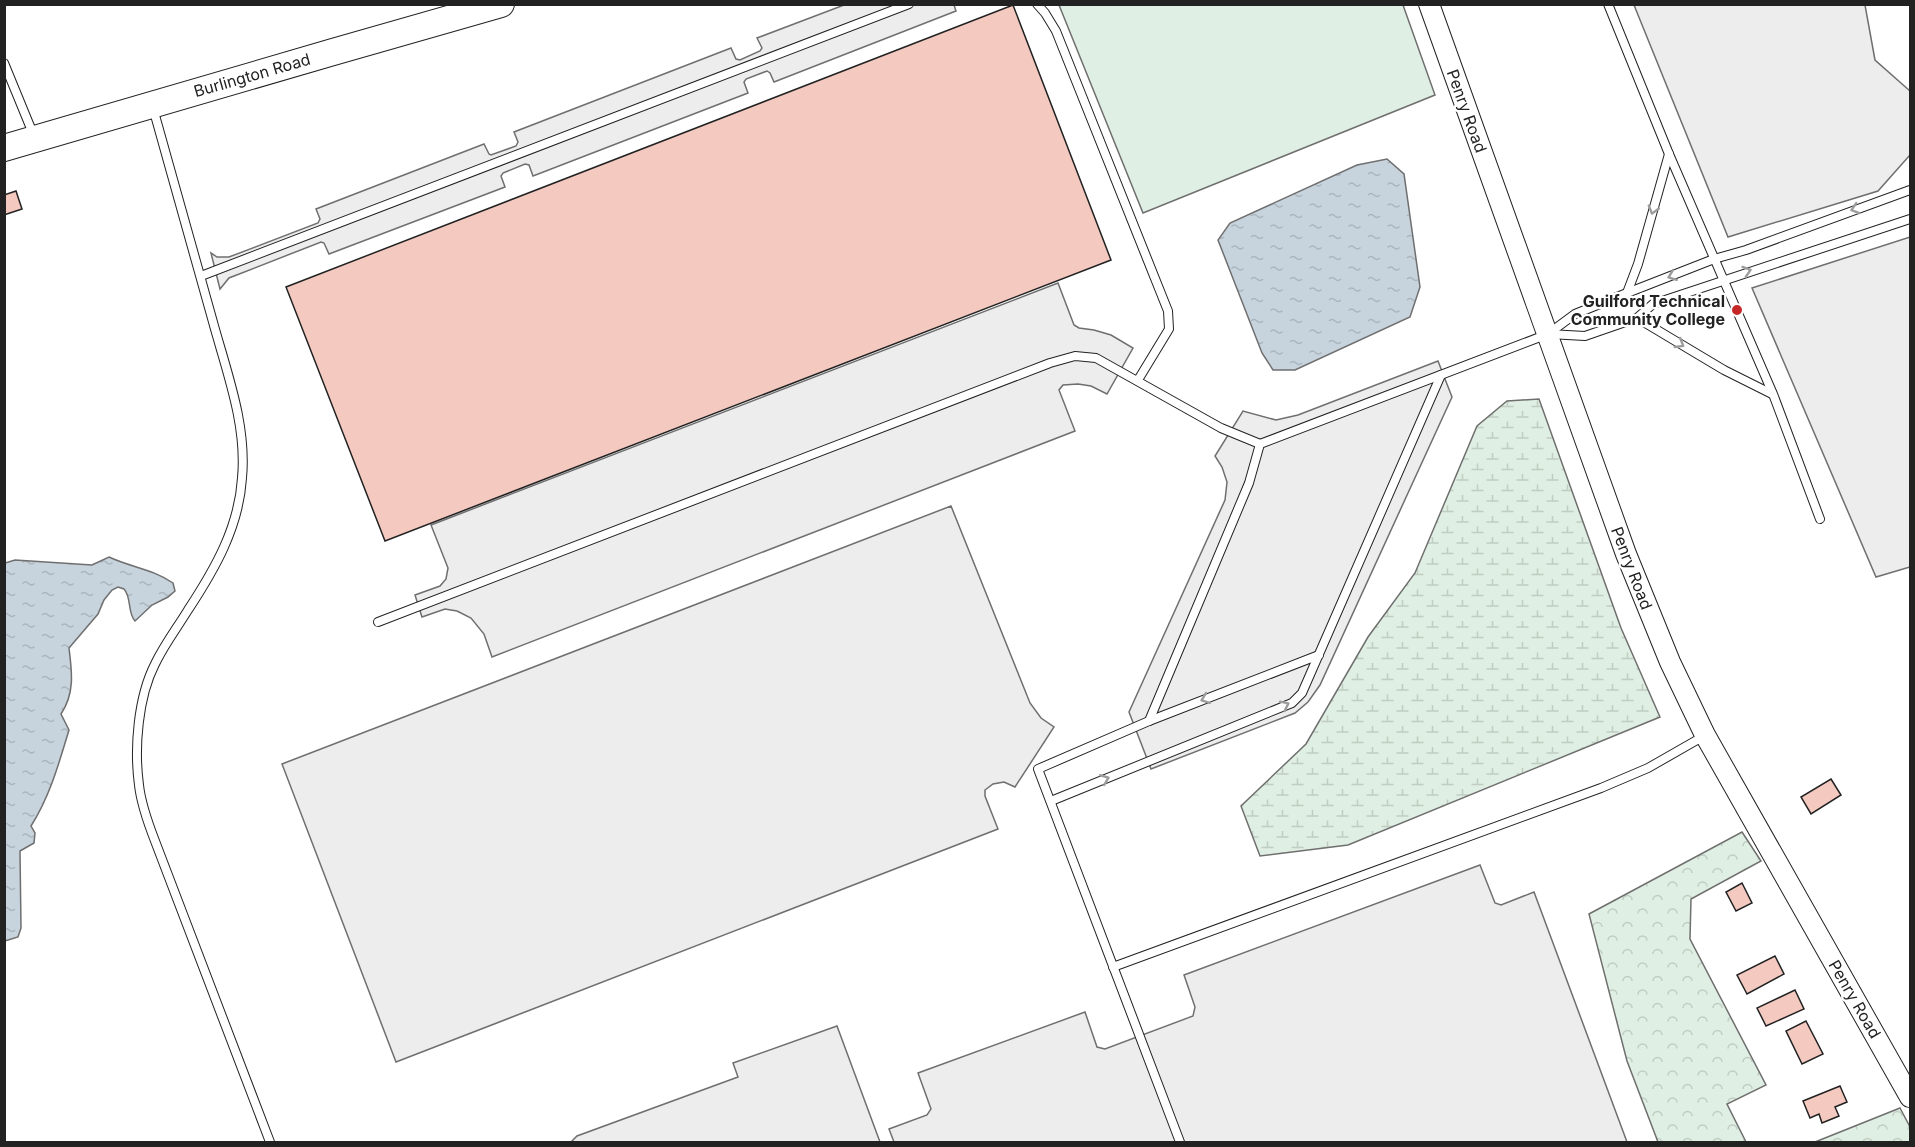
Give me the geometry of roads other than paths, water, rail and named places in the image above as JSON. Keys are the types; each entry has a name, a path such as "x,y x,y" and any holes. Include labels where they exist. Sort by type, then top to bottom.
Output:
{"highway":[{"name":"Burlington Road","path":"4,148 501,4"}],"street":[{"name":"Penry Road","path":"1429,4 1651,619 1705,735 1911,1097"}],"lane":[{"path":"201,276 909,4"},
{"path":"1037,4 1056,31 1168,311 1169,328 1138,380"},
{"path":"1608,4 1669,154 1773,394 1820,519"},
{"path":"4,63 35,139"},
{"path":"152,104 235,400 244,458 242,480 231,529 218,563 164,646 153,667 145,692 139,724 137,754 139,785 145,813 155,841 270,1143"},
{"path":"1627,293 1669,154"},
{"path":"378,622 1050,363 1075,356 1096,357 1221,428 1260,444 1548,334 1575,314 1714,259 1746,250 1911,190"},
{"path":"1548,334 1585,336 1637,318 1653,304 1723,279 1911,219"},
{"path":"1637,318 1724,370 1773,394"},
{"path":"1051,801 1292,703 1302,693 1442,375"},
{"path":"1149,721 1249,483 1260,444"},
{"path":"1180,1143 1038,769 1149,721 1319,655"},
{"path":"1113,967 1601,788 1648,768 1705,735"}],"water":[{"path":"1387,159 1404,174 1420,287 1410,317 1295,370 1273,370 1262,353 1218,240 1230,223 1357,165"},
{"path":"109,557 165,578 173,583 175,591 152,605 135,621 124,589 118,587 112,590 104,600 98,614 69,648 70,690 69,698 61,714 69,730 49,791 31,826 35,833 34,843 20,851 21,928 18,937 5,941 5,563 15,560 92,565"}],"place":[{"name":"Guilford Technical Community College","path":"1737,310"}]}
